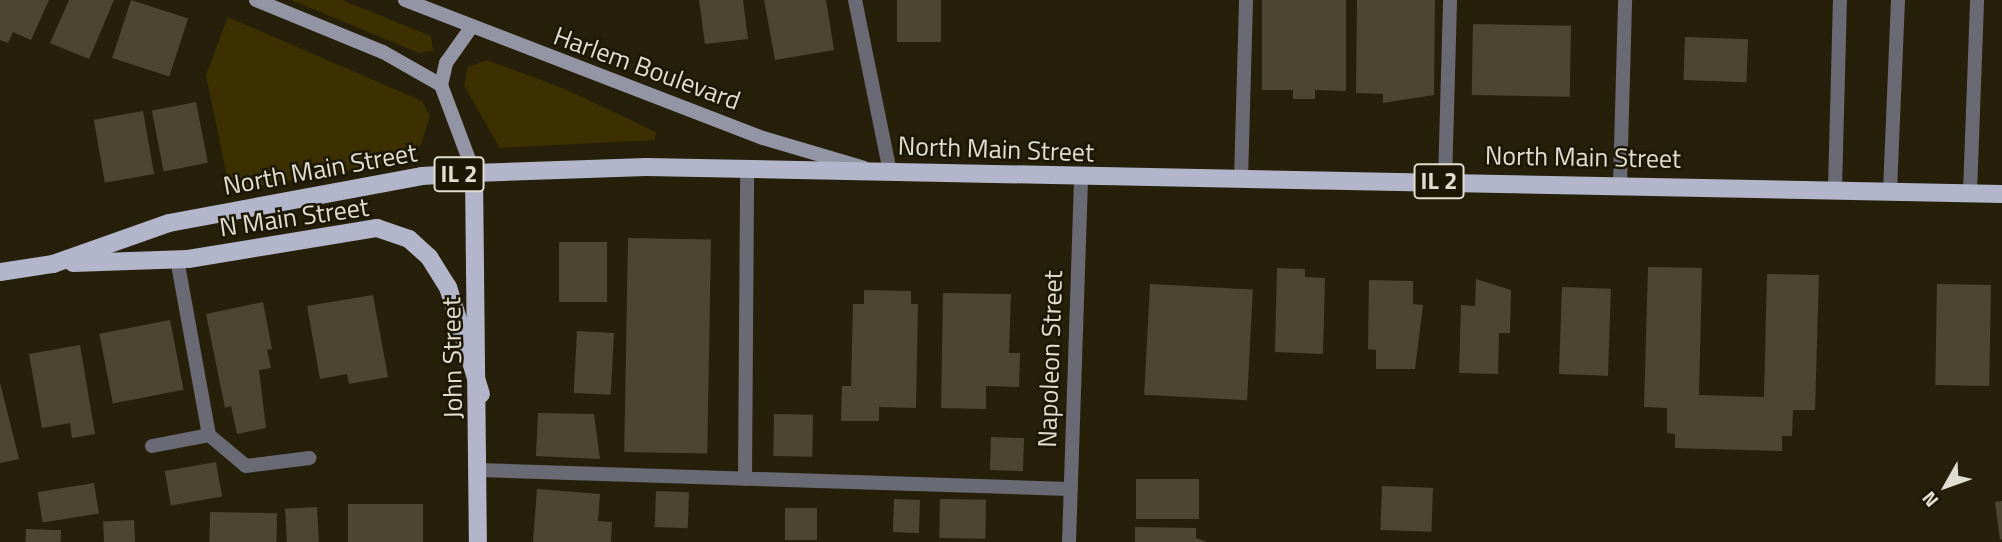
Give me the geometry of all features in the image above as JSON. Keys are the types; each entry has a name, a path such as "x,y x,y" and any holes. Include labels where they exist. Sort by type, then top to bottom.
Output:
{"main road":[{"name":"North Main Street","path":"0,272 53,264 169,223 422,176 474,173 747,169 1081,178 1620,183 2002,194"},
{"name":"John Street","path":"474,173 481,394 478,542"},
{"name":"N Main Street","path":"53,264 177,259 377,228 409,239 429,257 448,287 481,394"}],"street":[{"path":"256,0 383,52 441,85"},
{"name":"Harlem Boulevard","path":"405,0 470,29 763,138 883,171"},
{"path":"855,0 883,171"},
{"path":"1241,180 1246,0"},
{"path":"1445,181 1450,0"},
{"path":"1620,183 1625,0"},
{"path":"1835,189 1840,0"},
{"path":"1890,191 1898,0"},
{"path":"1970,193 1977,0"},
{"path":"470,29 446,63 441,85 474,173"},
{"path":"745,479 747,169"},
{"name":"Napoleon Street","path":"1069,542 1081,178"},
{"path":"177,259 209,435 246,466 309,458"},
{"path":"152,446 209,435"},
{"path":"478,470 1069,489"}],"shaded area":[{"path":"291,0 342,0 431,36 433,51 419,53"},
{"path":"228,17 422,101 430,116 421,145 391,163 230,191 206,75"},
{"path":"487,60 565,89 656,132 655,140 500,148 464,86 468,67"}],"building":[{"path":"0,0 49,0 31,40 13,32 8,43 0,40"},
{"path":"69,0 114,0 89,59 50,43"},
{"path":"131,0 188,19 169,77 112,58"},
{"path":"699,0 743,0 748,39 705,44"},
{"path":"764,0 826,0 834,50 775,60"},
{"path":"897,0 941,0 941,42 897,42"},
{"path":"1262,0 1346,0 1346,91 1315,90 1315,99 1293,99 1293,90 1262,90"},
{"path":"1357,0 1435,0 1434,95 1383,103 1383,94 1356,93"},
{"path":"1473,24 1571,26 1570,97 1472,95"},
{"path":"1685,37 1748,39 1746,82 1683,80"},
{"path":"196,102 208,163 164,171 152,111"},
{"path":"143,111 154,174 105,183 94,120"},
{"path":"628,238 711,239 707,453 624,452"},
{"path":"559,242 607,242 607,302 559,302"},
{"path":"1648,267 1702,268 1699,395 1764,397 1767,274 1819,275 1815,410 1793,410 1792,436 1782,436 1782,451 1675,448 1675,434 1667,433 1667,408 1644,407"},
{"path":"1277,268 1305,269 1305,277 1325,278 1323,354 1275,352"},
{"path":"1476,279 1511,290 1510,333 1499,333 1498,374 1459,373 1461,305 1475,306"},
{"path":"1369,280 1413,281 1413,304 1423,305 1415,369 1376,369 1376,350 1368,349"},
{"path":"1150,284 1253,289 1247,400 1144,395"},
{"path":"1937,284 1991,285 1989,386 1935,385"},
{"path":"1562,287 1611,289 1608,376 1559,374"},
{"path":"864,290 911,291 911,304 918,304 916,408 879,407 879,421 841,421 842,386 851,386 853,304 864,304"},
{"path":"943,293 1011,294 1009,353 1020,353 1019,387 986,386 986,409 941,408"},
{"path":"373,295 388,377 349,384 347,374 320,379 307,306"},
{"path":"263,302 272,349 267,350 271,368 259,370 266,428 237,434 231,406 225,408 206,314"},
{"path":"170,320 184,390 113,403 99,334"},
{"path":"577,331 614,333 611,395 574,393"},
{"path":"80,345 95,434 72,438 70,423 42,428 29,354"},
{"path":"0,383 19,459 0,463"},
{"path":"538,413 594,414 600,459 536,456"},
{"path":"774,414 813,415 812,457 773,456"},
{"path":"991,437 1024,438 1023,471 990,470"},
{"path":"216,462 222,496 171,505 165,471"},
{"path":"1136,479 1199,479 1199,519 1136,519"},
{"path":"94,483 99,514 43,523 38,492"},
{"path":"1382,486 1433,488 1431,532 1380,530"},
{"path":"537,489 600,494 598,521 612,522 611,542 533,542"},
{"path":"656,491 689,492 688,528 655,527"},
{"path":"894,499 920,500 919,533 893,532"},
{"path":"940,499 986,500 985,539 939,538"},
{"path":"2002,501 2002,539 2000,540 1995,502"},
{"path":"348,504 423,504 423,542 348,542"},
{"path":"317,507 319,542 287,542 285,509"},
{"path":"785,508 817,508 817,540 785,540"},
{"path":"210,512 277,513 276,542 209,542"},
{"path":"134,520 135,542 104,542 103,522"},
{"path":"1135,527 1196,528 1196,538 1207,542 1135,542"},
{"path":"26,529 61,530 61,542 26,542"}]}
